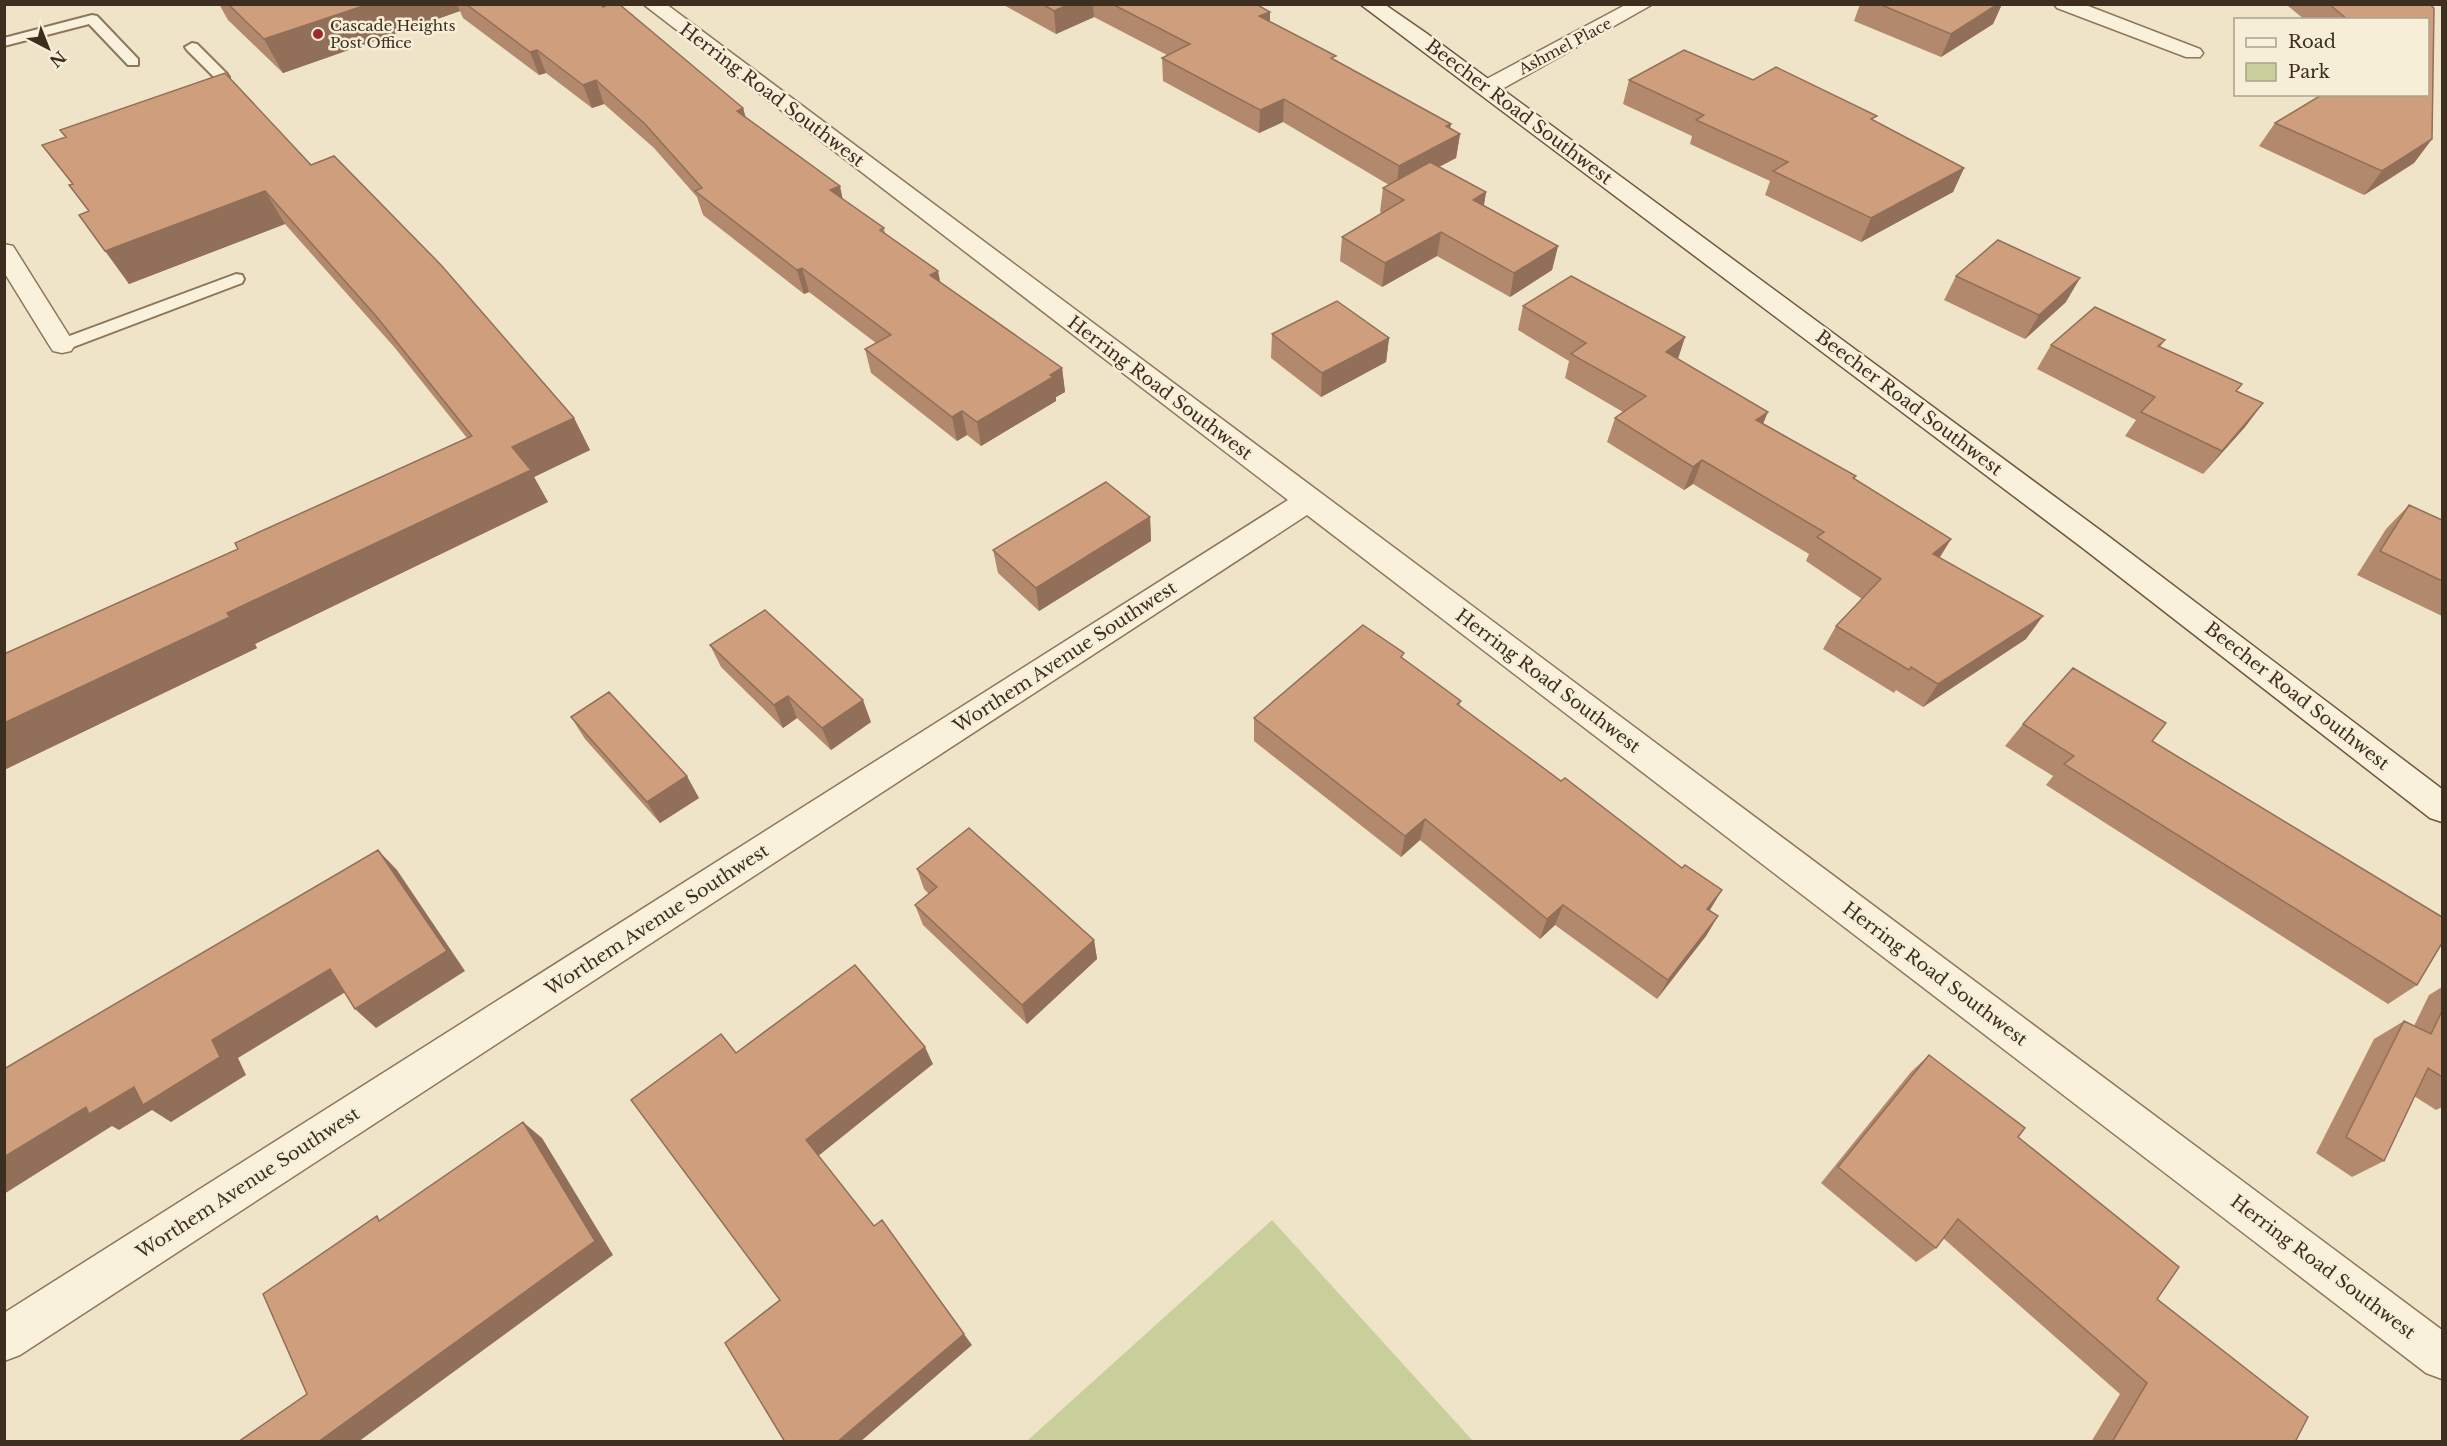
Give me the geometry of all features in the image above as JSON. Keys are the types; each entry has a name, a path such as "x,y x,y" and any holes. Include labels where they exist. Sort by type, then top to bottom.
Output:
{"street":[{"name":"Herring Road Southwest","path":"653,4 2442,1357"},
{"name":"Beecher Road Southwest","path":"1370,4 1487,88 2075,526 2442,808"},
{"name":"Ashmel Place","path":"1487,88 1643,4"},
{"path":"2064,4 2193,53"},
{"path":"4,252 62,345"},
{"name":"Worthem Avenue Southwest","path":"4,1339 1309,500"}],"lane":[{"path":"4,42 92,19 134,62"},
{"path":"192,47 222,77"},
{"path":"62,345 236,279"}],"green space":[{"path":"1272,1220 1473,1441 1027,1441"}],"building":[{"path":"228,4 369,4 264,39"},
{"path":"466,4 600,4 603,7 609,4 619,4 743,108 737,111 840,186 830,190 884,228 880,230 938,271 930,275 1062,368 1050,375 1053,377 977,422 962,411 952,417 865,349 891,335 802,268 797,270 695,191 702,188 645,124 596,80 583,85 537,50 530,52"},
{"path":"1042,4 1069,4 1054,11"},
{"path":"1112,4 1256,4 1270,12 1259,16 1336,56 1331,58 1451,124 1446,126 1460,134 1399,166 1284,99 1260,110 1162,58 1190,44"},
{"path":"1879,4 1998,4 1951,34"},
{"path":"2329,4 2429,4 2434,8 2432,139 2382,171 2275,123 2320,96 2429,96 2429,18 2346,18"},
{"path":"1684,50 1753,80 1776,67 1877,116 1871,119 1964,168 1871,218 1773,171 1788,162 1696,120 1704,115 1629,80"},
{"path":"225,73 311,165 334,156 441,265 574,418 512,447 531,470 227,613 230,617 4,723 4,654 238,549 235,543 472,436 376,316 265,191 105,251 79,215 89,211 69,185 73,184 42,145 66,137 60,130"},
{"path":"1430,162 1486,192 1473,200 1558,246 1514,273 1441,232 1385,263 1342,237 1404,200 1383,188"},
{"path":"1998,240 2080,278 2039,315 1956,276"},
{"path":"1571,276 1685,337 1666,352 1768,412 1756,420 1856,476 1853,478 1951,539 1933,554 2043,616 1938,684 1911,667 1909,670 1836,626 1881,579 1817,537 1824,532 1702,460 1693,467 1615,418 1646,396 1571,354 1586,343 1523,306"},
{"path":"1337,301 1389,338 1322,373 1272,334"},
{"path":"2095,307 2165,340 2158,346 2242,384 2236,391 2263,403 2222,451 2141,412 2155,397 2051,345"},
{"path":"1106,482 1150,517 1036,588 993,550"},
{"path":"2409,505 2442,520 2442,581 2380,551"},
{"path":"765,610 863,700 822,728 788,696 774,705 710,645"},
{"path":"1363,625 1404,653 1401,657 1461,701 1457,704 1561,781 1565,778 1682,868 1685,865 1722,890 1707,909 1718,916 1668,980 1563,905 1547,919 1425,819 1405,836 1254,718"},
{"path":"2073,668 2166,723 2152,741 2442,917 2442,943 2417,985 2064,764 2074,756 2023,724"},
{"path":"609,692 687,776 647,802 571,717"},
{"path":"969,828 1094,940 1022,1005 915,905 937,887 917,869"},
{"path":"378,850 447,951 355,1009 330,969 212,1040 220,1057 143,1105 134,1087 89,1114 86,1107 4,1157 4,1069"},
{"path":"855,965 925,1047 806,1140 874,1226 882,1220 964,1334 837,1442 785,1442 725,1343 780,1300 631,1100 721,1034 736,1053"},
{"path":"2442,1011 2442,1077 2428,1068 2384,1161 2346,1137 2404,1021 2431,1034"},
{"path":"1929,1055 2025,1128 2018,1137 2179,1267 2157,1299 2308,1417 2295,1442 2112,1442 2147,1383 1958,1219 1936,1248 1838,1167"},
{"path":"523,1122 595,1241 318,1442 238,1442 307,1394 263,1294 377,1216 379,1221"}],"place":[{"name":"Cascade Heights Post Office","path":"318,34"}]}
